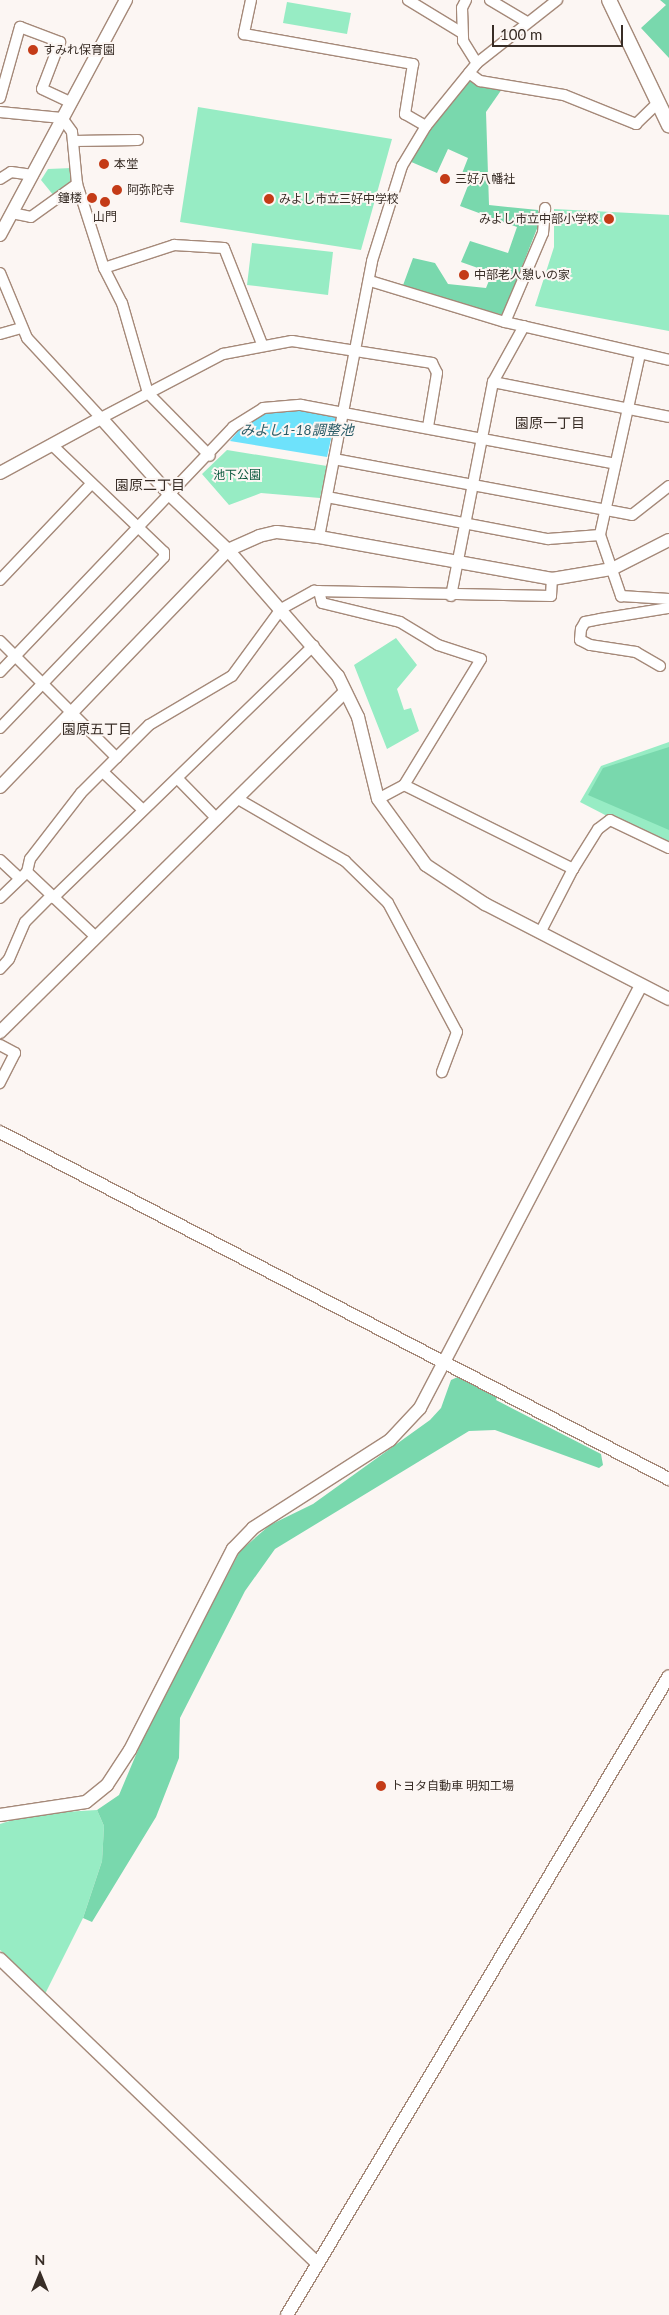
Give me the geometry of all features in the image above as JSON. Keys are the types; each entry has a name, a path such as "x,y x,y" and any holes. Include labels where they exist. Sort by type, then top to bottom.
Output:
{"main road":[{"path":"609,0 669,124"}],"street":[{"path":"1,231 126,0"},
{"path":"251,0 244,34 413,64 405,114 426,126"},
{"path":"408,0 462,33"},
{"path":"466,0 462,33 467,51 477,63"},
{"path":"490,0 526,22"},
{"path":"319,536 358,349 372,261 402,166 426,126 477,63 526,22 557,0"},
{"path":"0,98 20,27 60,42 42,89 70,102"},
{"path":"469,74 480,81 564,95 636,124 658,103"},
{"path":"0,112 62,118"},
{"path":"62,118 74,141 77,184 104,268 122,303 148,393 210,456"},
{"path":"74,141 138,140"},
{"path":"0,179 11,172 33,175"},
{"path":"12,213 30,217 77,184"},
{"path":"506,322 543,233 545,208"},
{"path":"104,268 174,245 224,248 262,344"},
{"path":"0,273 20,328 172,496 228,550 314,645 346,692 358,716 378,799 407,845 437,874 485,904 541,931 669,999"},
{"path":"370,281 506,322 582,336 640,354 669,360"},
{"path":"451,596 455,563 493,382 524,326"},
{"path":"0,334 20,328"},
{"path":"0,473 224,354 262,344 292,341 358,349 435,366 438,372 428,427"},
{"path":"640,354 600,535 621,596 669,600"},
{"path":"493,382 669,417"},
{"path":"0,672 138,528 172,496 210,456 233,427 263,408 301,404 615,464"},
{"path":"0,728 164,558 164,552 91,484 52,444"},
{"path":"334,459 632,515 669,486"},
{"path":"0,580 91,484"},
{"path":"327,497 548,540 600,535"},
{"path":"0,786 228,550 277,532 319,536 455,563 552,579 612,569 669,540"},
{"path":"0,898 23,875 30,859 103,772 149,725 232,676 281,609 319,591 451,596 551,596 552,579"},
{"path":"319,591 322,603 400,622 438,645 481,658 404,785 378,799"},
{"path":"660,666 636,652 590,645 580,640 581,629 585,622 669,608"},
{"path":"0,641 44,682 117,758"},
{"path":"0,969 9,960 25,922 142,810 178,779 314,645"},
{"path":"0,1032 95,936 346,692"},
{"path":"103,772 142,810"},
{"path":"178,779 216,819"},
{"path":"404,785 573,869"},
{"path":"238,799 345,861 388,904 457,1032 442,1072"},
{"path":"541,931 573,869 598,830 610,820 669,848"},
{"path":"0,860 52,897 95,936"},
{"path":"0,1815 86,1802 107,1785 130,1750 233,1549 253,1528 390,1440 420,1408 447,1362 641,985"},
{"path":"0,1045 15,1053 0,1083"},
{"path":"0,1132 447,1362 669,1479"},
{"path":"286,2315 316,2262 669,1676"},
{"path":"0,1959 316,2262"}],"green space":[{"path":"660,0 669,0 669,58 641,28 666,5"},
{"path":"287,2 351,13 347,34 283,23"},
{"path":"469,79 502,89 486,112 489,205 538,210 540,221 503,315 402,288 413,258 435,263 448,284 486,288 492,273 461,262 470,241 508,253 517,227 460,206 469,183 461,176 468,158 448,149 437,173 409,161 429,127"},
{"path":"198,107 392,139 361,250 180,222"},
{"path":"72,168 72,186 54,196 41,180 48,169"},
{"path":"554,209 669,215 669,331 535,306 554,247"},
{"path":"252,243 333,252 328,295 247,285"},
{"name":"池下公園","path":"227,450 327,466 320,498 261,493 229,505 202,474"},
{"path":"396,638 417,665 397,689 404,710 411,708 419,731 387,749 354,665"},
{"path":"669,742 669,848 580,802 601,766"},
{"path":"669,747 669,830 588,795 603,768"},
{"path":"460,1376 497,1397 496,1400 601,1454 603,1465 599,1468 495,1430 469,1431 275,1549 245,1591 180,1718 179,1758 156,1817 92,1922 83,1918 102,1861 104,1826 97,1810 119,1795 146,1731 240,1551 270,1525 313,1504 430,1420 441,1408 451,1380"},
{"path":"97,1810 104,1826 102,1861 83,1918 45,1994 0,1950 0,1824 31,1814"}],"water":[{"name":"みよし1-18調整池","path":"299,408 336,416 327,457 230,441 245,423 264,412"}],"place":[{"name":"すみれ保育園","path":"33,50"},
{"name":"本堂","path":"104,164"},
{"name":"三好八幡社","path":"445,179"},
{"name":"阿弥陀寺","path":"117,190"},
{"name":"鐘楼","path":"92,198"},
{"name":"みよし市立三好中学校","path":"269,199"},
{"name":"山門","path":"105,202"},
{"name":"みよし市立中部小学校","path":"609,219"},
{"name":"中部老人憩いの家","path":"464,275"},
{"name":"トヨタ自動車 明知工場","path":"381,1786"}],"district":[{"name":"園原一丁目","path":"550,423"},
{"name":"園原二丁目","path":"150,485"},
{"name":"園原五丁目","path":"97,729"}]}
